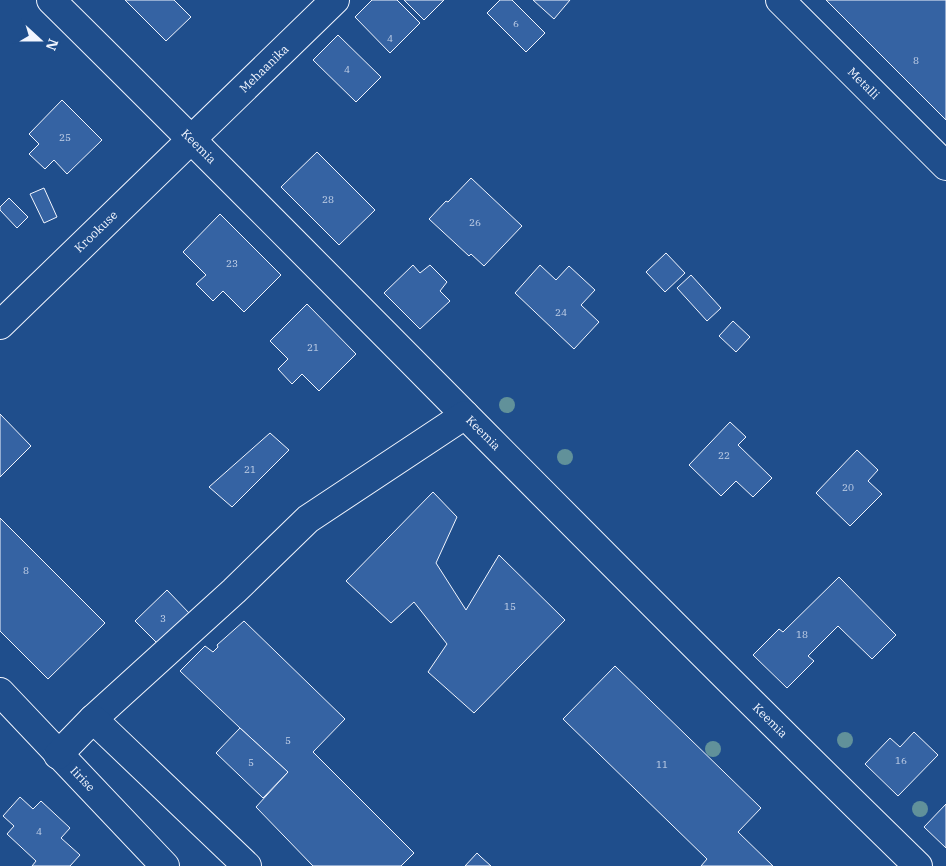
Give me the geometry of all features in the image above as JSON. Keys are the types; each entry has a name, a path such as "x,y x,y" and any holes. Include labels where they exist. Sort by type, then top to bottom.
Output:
{"street":[{"name":"Keemia","path":"51,0 192,139 786,737 918,866"},
{"name":"Mehaanika","path":"192,139 335,0"},
{"name":"Metalli","path":"780,0 946,166"},
{"name":"Krookuse","path":"0,325 192,139"},
{"path":"58,754 93,719 234,592 308,519 465,415"},
{"name":"Iirise","path":"0,692 165,866"},
{"path":"93,719 247,866"}],"building":[{"path":"125,0 174,0 191,17 166,41"},
{"path":"372,0 397,0 420,23 390,53 355,17"},
{"path":"404,0 444,0 424,20"},
{"path":"500,0 512,0 545,33 526,52 487,13"},
{"path":"533,0 570,0 554,19"},
{"path":"826,0 946,0 946,120"},
{"path":"338,35 381,77 356,102 313,60"},
{"path":"62,100 102,140 67,174 54,160 45,169 29,154 39,144 29,134"},
{"path":"317,152 375,210 339,245 281,187"},
{"path":"471,178 522,226 484,266 471,254 469,256 429,219"},
{"path":"44,188 57,217 44,223 30,194"},
{"path":"9,198 28,217 17,228 0,210 0,207"},
{"path":"220,214 281,275 244,312 223,291 213,301 196,284 206,275 183,252"},
{"path":"666,253 685,273 665,292 646,272"},
{"path":"413,265 420,273 430,265 447,282 440,291 450,301 420,329 384,293"},
{"path":"540,265 556,280 569,266 595,290 581,305 599,322 574,349 515,293"},
{"path":"691,275 721,308 707,321 677,288"},
{"path":"307,304 356,354 319,391 302,374 292,384 278,369 288,359 270,341"},
{"path":"733,321 750,337 736,352 719,336"},
{"path":"0,414 31,446 0,477"},
{"path":"730,422 746,437 738,445 772,478 753,497 736,481 721,496 689,465"},
{"path":"270,433 289,450 232,507 209,487"},
{"path":"857,450 878,470 868,481 882,494 850,526 816,493"},
{"path":"433,492 457,517 436,563 466,610 499,555 565,620 474,713 428,672 447,644 414,602 391,623 346,581"},
{"path":"0,518 105,623 48,679 0,631"},
{"path":"839,577 896,635 872,659 838,626 808,656 814,661 787,688 753,655 779,629 783,632"},
{"path":"167,590 190,614 159,645 135,621"},
{"path":"244,621 345,719 313,752 414,853 401,866 313,866 256,807 288,772 180,671 205,646 213,652 218,647 217,645"},
{"path":"615,666 761,808 738,832 773,866 701,866 707,859 563,719"},
{"path":"240,728 288,772 263,798 216,753"},
{"path":"914,732 938,755 898,796 865,764 890,738 900,747"},
{"path":"20,797 33,809 41,801 70,828 61,838 80,855 70,866 32,866 36,861 7,834 14,826 3,816"},
{"path":"946,804 946,848 924,827"},
{"path":"477,853 481,857 491,866 465,866"}]}
